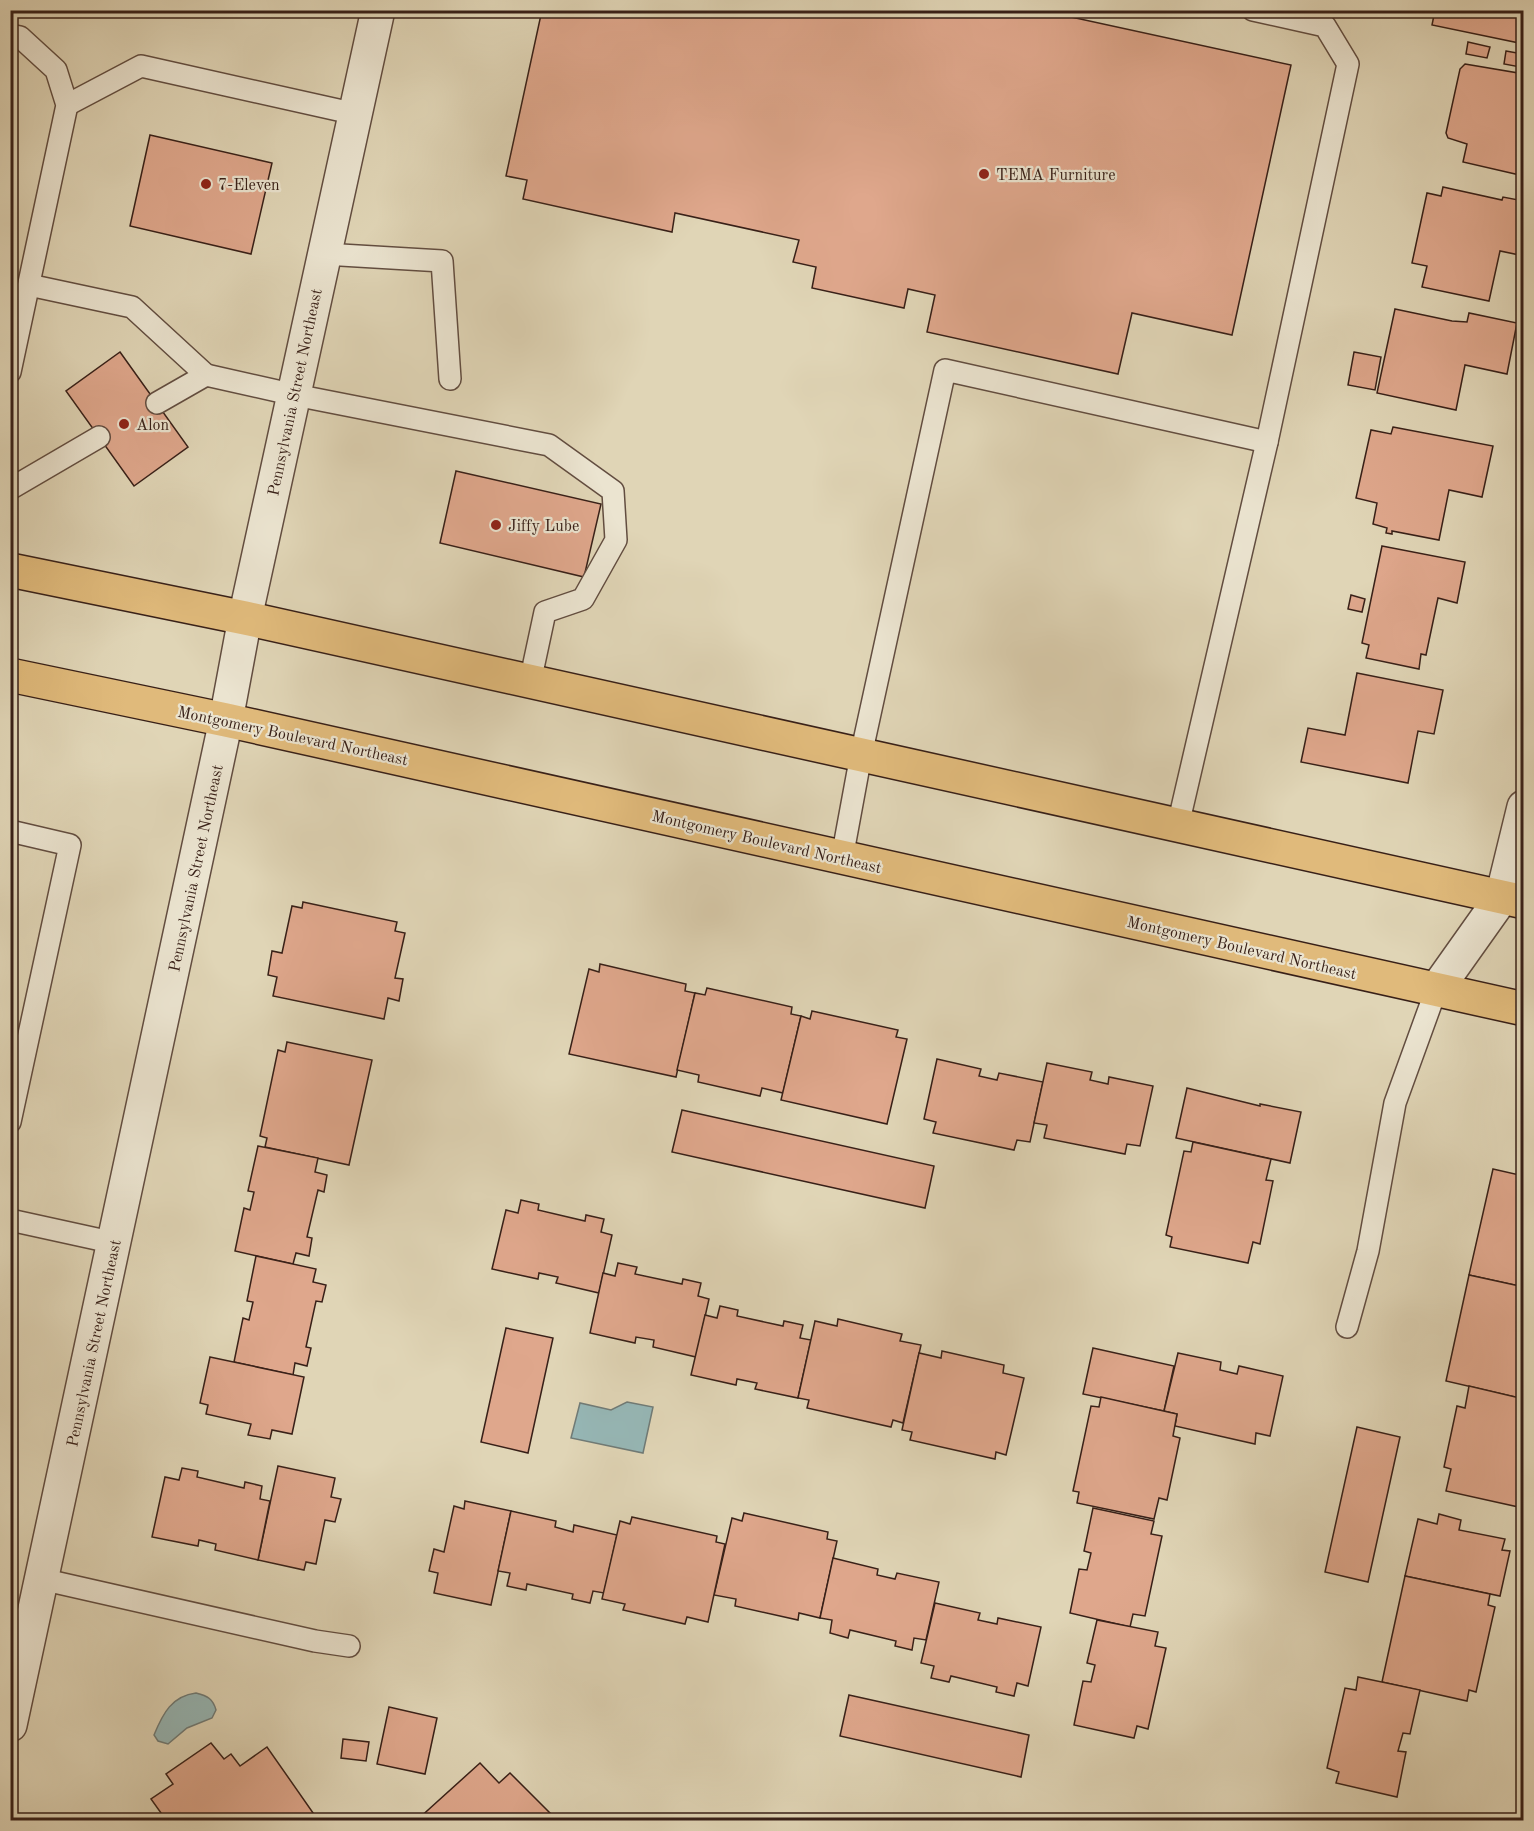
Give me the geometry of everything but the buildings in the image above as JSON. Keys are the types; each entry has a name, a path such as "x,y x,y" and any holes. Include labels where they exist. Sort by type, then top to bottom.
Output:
{"main road":[{"path":"10,570 245,618 1513,899"},
{"name":"Montgomery Boulevard Northeast","path":"10,675 226,720 1524,1009"}],"street":[{"name":"Pennsylvania Street Northeast","path":"10,1725 21,1619 41,1579 115,1243 226,720 245,618 378,10"},
{"path":"1436,990 1513,899 1524,807"}],"lane":[{"path":"1178,825 1268,442 1348,64 1325,26 1253,10"},
{"path":"10,35 20,37 56,70 67,105 10,372"},
{"path":"67,105 141,66 356,114"},
{"path":"324,254 442,261 450,379"},
{"path":"29,285 132,307 206,375 549,445 613,491 616,540 584,599 545,612 530,682"},
{"path":"842,858 861,755 945,370 1268,442"},
{"path":"157,403 206,375"},
{"path":"10,489 99,437"},
{"path":"10,831 70,844 10,1122"},
{"path":"1347,1327 1368,1251 1395,1103 1436,990"},
{"path":"10,1220 115,1243"},
{"path":"41,1579 349,1646"}],"water":[{"path":"627,1402 653,1407 643,1453 571,1438 580,1403 611,1410"},
{"path":"196,1693 212,1701 216,1710 212,1718 187,1728 168,1744 158,1741 154,1735 169,1707 181,1698"}],"place":[{"name":"TEMA Furniture","path":"984,174"},
{"name":"7-Eleven","path":"206,184"},
{"name":"Alon","path":"124,424"},
{"name":"Jiffy Lube","path":"496,525"}]}
